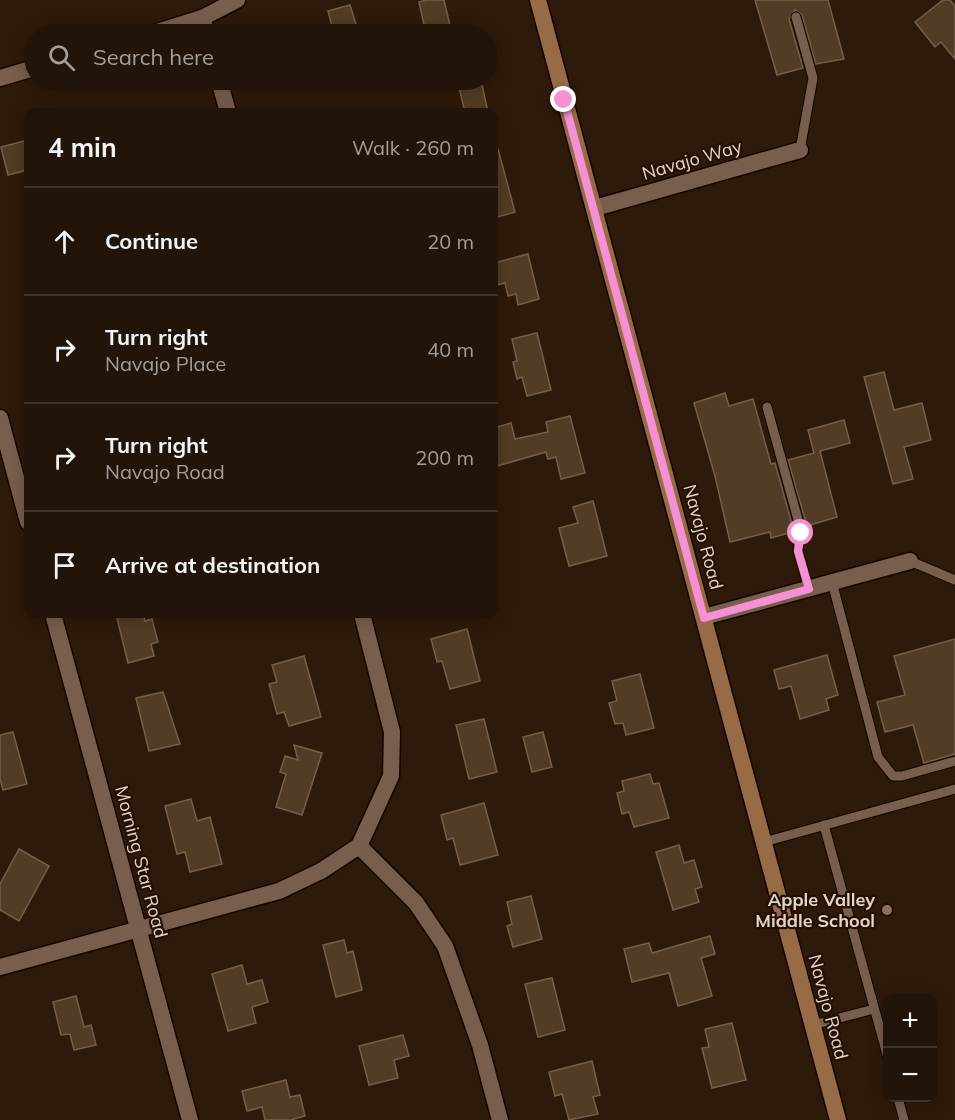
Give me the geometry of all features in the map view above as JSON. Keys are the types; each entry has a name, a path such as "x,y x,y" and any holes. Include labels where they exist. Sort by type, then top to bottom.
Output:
{"main road":[{"name":"Navajo Road","path":"538,0 838,1120"}],"street":[{"path":"183,24 202,18 237,0"},
{"path":"202,18 204,24"},
{"path":"0,78 24,71"},
{"path":"222,90 227,108"},
{"name":"Navajo Way","path":"595,208 800,150"},
{"path":"0,418 24,507"},
{"path":"704,618 910,561"},
{"name":"Morning Star Road","path":"54,618 190,1120"},
{"path":"0,967 279,891 321,871 359,846 391,776 392,732 363,618"},
{"path":"359,846 416,903 445,946 480,1045 500,1120"}],"lane":[{"path":"796,17 813,78 800,150"},
{"path":"767,407 800,527 798,551 809,589"},
{"path":"910,561 955,580"},
{"path":"832,582 879,757 886,768 893,776 902,776 955,761"},
{"path":"764,842 955,789"},
{"path":"824,825 885,1048"},
{"path":"813,1025 874,1009"},
{"path":"899,1102 904,1120"}],"building":[{"path":"444,0 450,24 424,24 419,2"},
{"path":"755,0 828,0 844,59 816,64 802,15 795,10 789,19 803,68 777,75"},
{"path":"943,0 950,0 955,6 955,59 941,42 935,47 915,22"},
{"path":"350,5 356,24 331,24 328,11"},
{"path":"460,90 483,90 487,108 464,108"},
{"path":"24,141 24,171 8,175 1,147"},
{"path":"498,149 515,212 498,217"},
{"path":"528,254 539,299 518,305 516,294 508,296 505,283 498,285 498,262"},
{"path":"537,333 551,390 527,396 522,377 517,379 513,362 517,361 512,339"},
{"path":"884,372 894,410 922,403 931,440 904,447 913,479 893,484 864,377"},
{"path":"725,393 729,406 753,399 771,464 775,463 793,528 789,533 771,538 770,532 730,542 715,476 694,403"},
{"path":"570,416 585,473 561,479 556,457 548,459 546,452 498,466 498,427 511,423 515,439 548,432 546,422"},
{"path":"844,420 850,443 820,451 837,517 807,526 788,460 814,453 808,430"},
{"path":"593,501 607,556 569,566 559,528 578,523 573,507"},
{"path":"117,618 144,618 145,621 152,619 158,642 151,644 154,656 128,663"},
{"path":"467,629 480,681 450,689 442,661 437,662 431,639"},
{"path":"955,639 955,754 924,763 913,725 885,732 877,702 905,695 894,656"},
{"path":"827,655 838,695 826,699 829,710 800,719 791,686 779,689 774,670"},
{"path":"304,656 321,717 289,726 284,712 277,714 269,684 277,682 272,665"},
{"path":"640,674 654,728 626,735 623,723 615,724 609,703 617,701 612,681"},
{"path":"163,692 180,744 149,751 136,698"},
{"path":"484,719 497,772 469,779 456,725"},
{"path":"13,732 27,784 3,790 0,779 0,735"},
{"path":"543,732 552,767 532,772 523,737"},
{"path":"294,745 322,753 302,815 276,807 286,774 280,772 285,756 298,760"},
{"path":"650,774 653,784 659,783 669,818 634,827 629,812 622,814 617,793 624,791 622,781"},
{"path":"191,799 197,821 210,817 222,864 190,872 185,852 177,854 165,806"},
{"path":"484,803 498,855 460,865 453,838 447,840 441,815"},
{"path":"679,845 684,863 694,860 702,887 695,889 699,902 673,910 656,852"},
{"path":"19,849 49,866 19,921 0,910 0,884"},
{"path":"531,896 542,939 513,947 507,926 512,924 507,902"},
{"path":"710,936 715,954 701,958 712,996 678,1006 669,973 632,982 624,949 649,943 652,953"},
{"path":"344,940 347,953 353,951 362,990 336,997 323,945"},
{"path":"242,965 247,984 262,980 268,1002 252,1007 256,1023 228,1031 212,974"},
{"path":"552,978 565,1030 538,1037 525,984"},
{"path":"76,996 84,1027 91,1025 96,1045 74,1050 70,1034 61,1035 53,1002"},
{"path":"732,1023 746,1080 712,1088 702,1048 709,1047 705,1029"},
{"path":"403,1035 409,1056 394,1060 398,1078 369,1085 359,1046"},
{"path":"592,1061 600,1095 593,1097 598,1114 569,1120 562,1094 555,1096 549,1072"},
{"path":"286,1080 290,1097 300,1095 305,1116 291,1120 265,1120 262,1107 247,1111 242,1091"}],"place":[{"name":"Apple Valley Middle School","path":"887,910"}],"route":[{"path":"564,100 704,618 809,589 798,551 801,533"}]}
